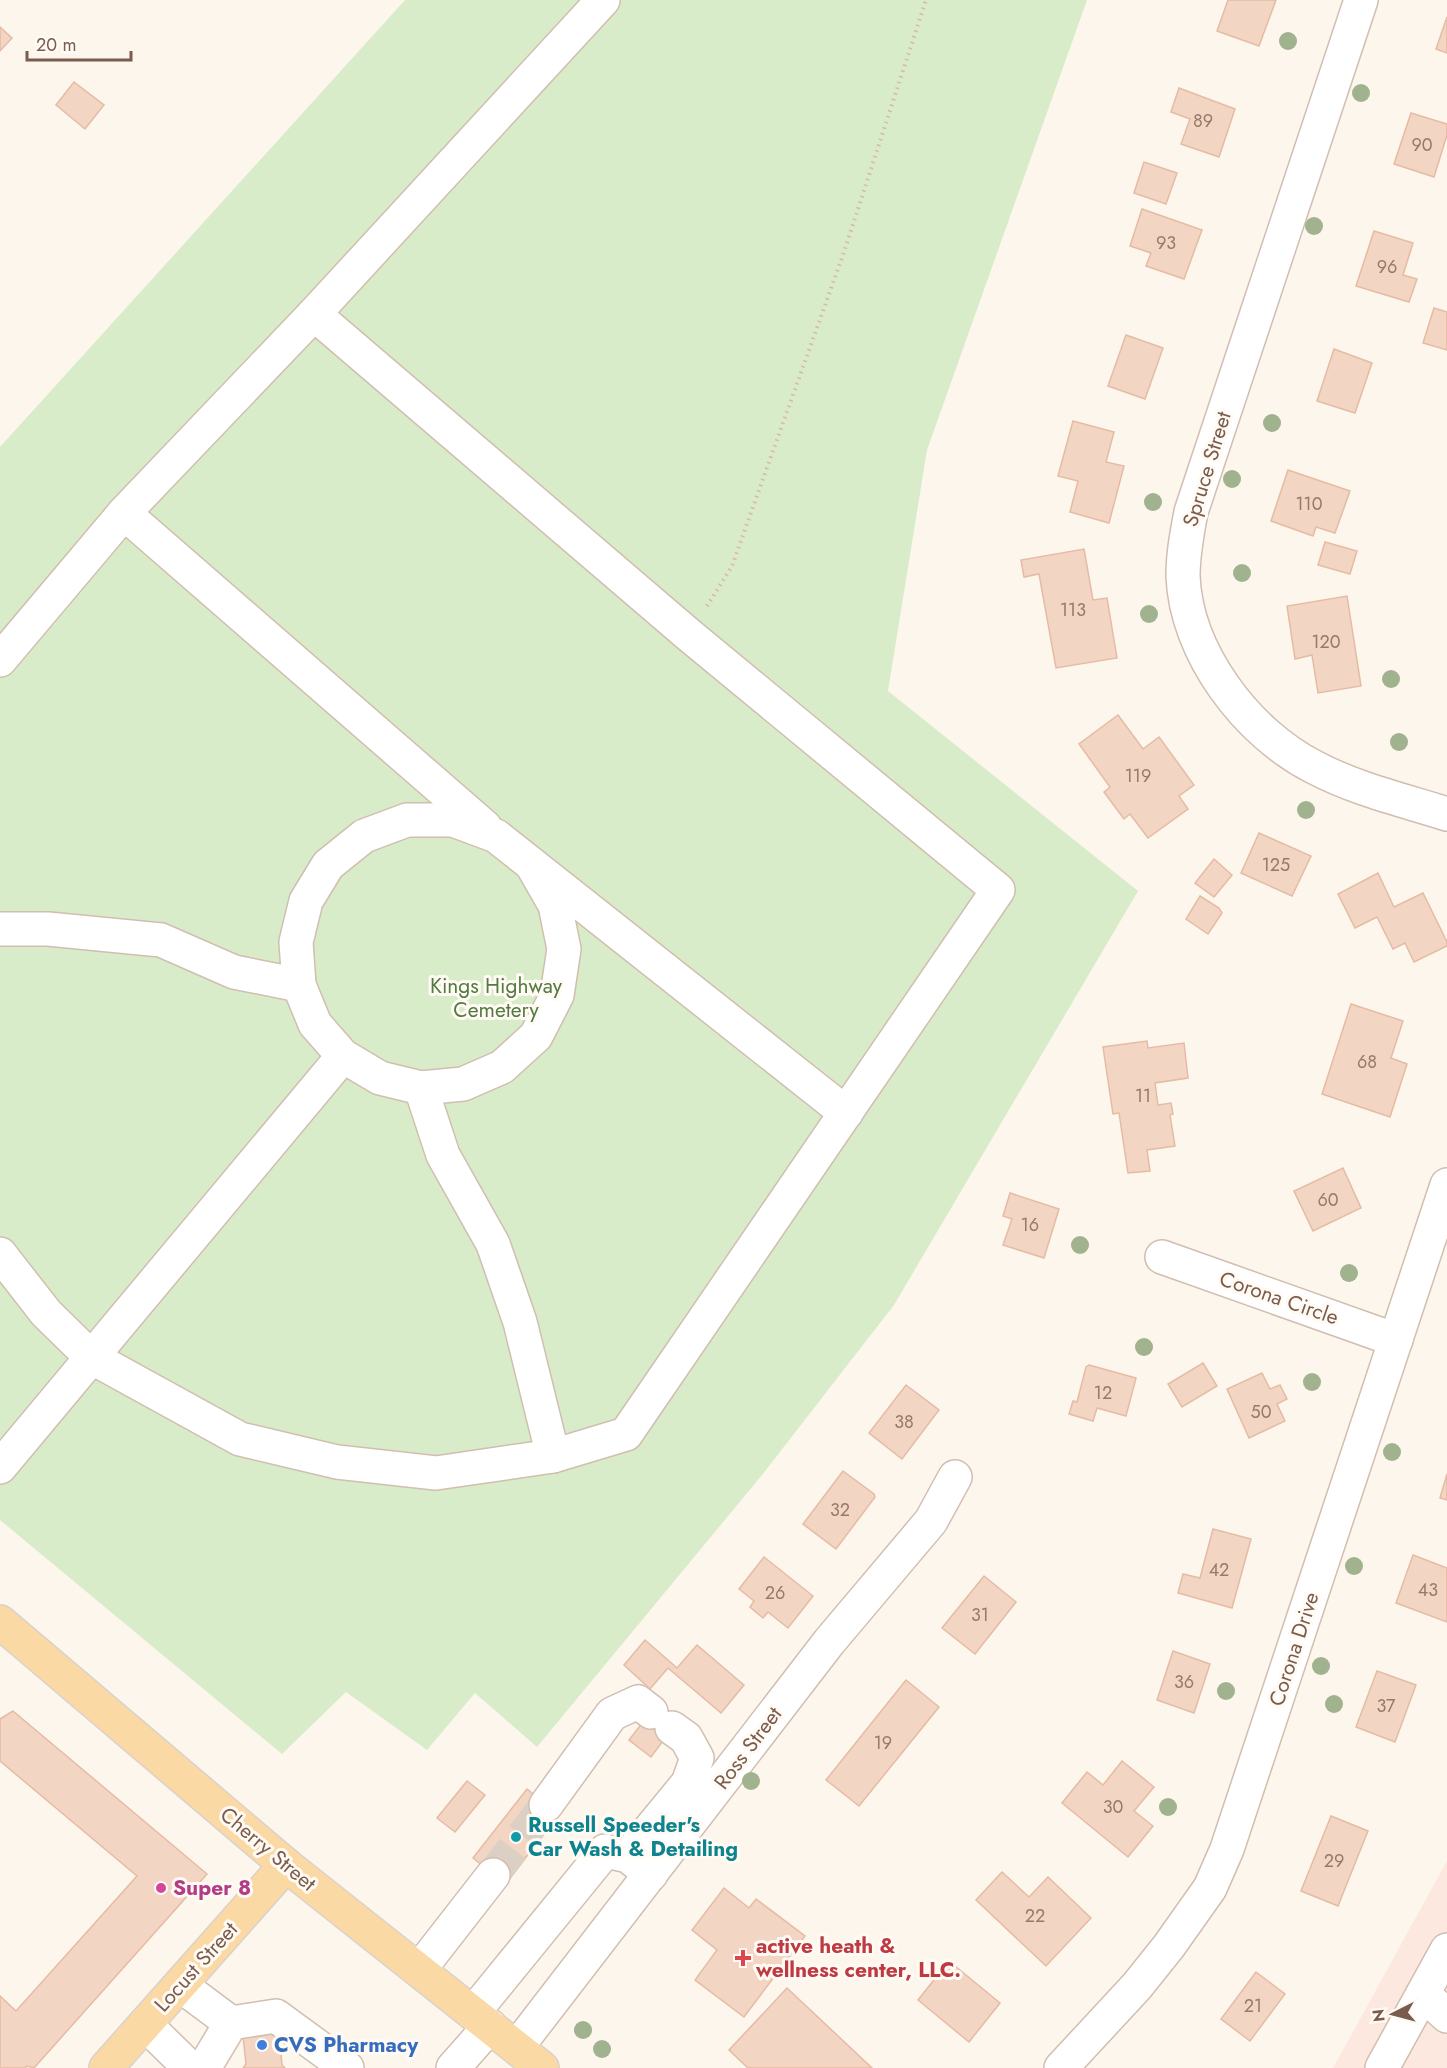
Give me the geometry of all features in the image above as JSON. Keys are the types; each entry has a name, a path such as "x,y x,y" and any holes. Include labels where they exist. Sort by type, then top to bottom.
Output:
{"main road":[{"name":"Cherry Street","path":"0,1622 286,1865 542,2068"},
{"name":"Locust Street","path":"106,2068 286,1865"}],"street":[{"path":"0,660 124,513 314,314 603,0"},
{"name":"Spruce Street","path":"1361,0 1191,512 1184,555 1185,596 1197,638 1209,661 1226,690 1263,733 1286,751 1314,768 1348,782 1447,814"},
{"path":"0,1254 46,1313 92,1357 240,1439 337,1462 436,1473 553,1456 626,1434 998,890 689,635 314,314"},
{"path":"124,513 496,836 846,1113"},
{"path":"496,836 453,820 407,820 364,836 328,865 306,901 296,942 299,985 315,1024 343,1056 380,1078 421,1088 463,1084 502,1067 536,1036 557,995 564,950 555,905 532,865"},
{"path":"0,929 48,929 162,940 234,972 299,985"},
{"path":"0,1467 343,1056"},
{"path":"421,1088 443,1155 493,1244 520,1322 553,1456"},
{"name":"Corona Drive","path":"1061,2068 1137,1986 1210,1888 1227,1849 1447,1185"},
{"name":"Corona Circle","path":"1162,1257 1396,1340"},
{"name":"Ross Street","path":"517,2047 640,1865 931,1521 955,1477"},
{"path":"453,2068 482,2019 605,1851 640,1865 688,1783 697,1758 686,1738 638,1702 612,1714 546,1805"},
{"path":"419,1970 493,1875"},
{"path":"1382,2068 1447,1950"},
{"path":"180,1985 231,2023 276,2016 346,2068"},
{"path":"1423,1994 1447,2016"},
{"path":"204,2068 231,2023"},
{"path":"145,2024 190,2068"}],"path":[{"path":"689,635 732,566 844,252 926,0"}],"shaded area":[{"path":"1447,1861 1447,2068 1333,2068"}],"green space":[{"name":"Kings Highway Cemetery","path":"405,0 1087,0 927,450 888,691 1138,891 894,1305 762,1475 537,1747 475,1693 427,1750 346,1692 282,1754 0,1520 0,447"}],"building":[{"path":"1228,0 1276,0 1259,46 1217,31"},
{"path":"1447,17 1447,53 1436,49"},
{"path":"0,27 12,38 0,51"},
{"path":"74,82 104,105 85,129 56,105"},
{"path":"1179,88 1235,109 1219,157 1181,144 1190,119 1171,112"},
{"path":"1411,113 1447,124 1447,135 1434,177 1394,164"},
{"path":"1144,162 1177,173 1166,204 1134,193"},
{"path":"1142,209 1202,230 1184,279 1146,266 1151,253 1130,246"},
{"path":"1374,231 1413,243 1403,275 1417,279 1409,302 1356,286"},
{"path":"1434,308 1447,312 1447,350 1423,343"},
{"path":"1126,335 1163,348 1145,399 1108,386"},
{"path":"1334,349 1372,363 1355,413 1317,401"},
{"path":"1073,421 1114,432 1106,462 1124,466 1109,523 1070,512 1078,481 1058,476"},
{"path":"1288,470 1350,491 1335,533 1316,527 1313,536 1271,521"},
{"path":"1325,542 1357,551 1350,574 1318,565"},
{"path":"1084,549 1093,600 1107,598 1117,658 1056,668 1039,574 1024,577 1021,560"},
{"path":"1347,596 1361,686 1318,693 1312,655 1295,659 1287,606"},
{"path":"1118,715 1143,749 1159,737 1194,785 1179,796 1188,809 1148,838 1130,814 1124,819 1104,792 1110,787 1079,744"},
{"path":"1259,833 1311,856 1292,896 1241,873"},
{"path":"1214,859 1232,875 1214,897 1195,883"},
{"path":"1378,873 1394,907 1423,893 1447,946 1414,962 1405,943 1393,949 1377,917 1355,928 1338,894"},
{"path":"1200,896 1219,908 1222,913 1208,934 1186,919"},
{"path":"1351,1004 1403,1021 1391,1058 1407,1064 1390,1117 1322,1094"},
{"path":"1147,1041 1148,1048 1184,1043 1188,1078 1155,1083 1158,1105 1171,1103 1173,1114 1170,1115 1175,1146 1147,1150 1150,1171 1128,1173 1119,1113 1113,1114 1103,1047"},
{"path":"1343,1168 1361,1208 1313,1231 1294,1191"},
{"path":"1010,1193 1059,1209 1044,1258 1003,1245 1012,1219 1003,1216"},
{"path":"1203,1363 1217,1386 1182,1407 1168,1384"},
{"path":"1089,1365 1136,1378 1126,1416 1097,1408 1093,1421 1069,1414 1073,1401 1077,1402 1086,1367"},
{"path":"1262,1373 1270,1389 1280,1385 1287,1399 1277,1404 1285,1421 1249,1438 1227,1389"},
{"path":"906,1385 939,1410 902,1459 869,1433"},
{"path":"843,1471 875,1497 836,1549 803,1524"},
{"path":"1447,1474 1447,1500 1440,1498"},
{"path":"1213,1529 1251,1539 1232,1608 1178,1593 1183,1574 1200,1578"},
{"path":"1413,1555 1447,1568 1447,1622 1396,1603"},
{"path":"764,1557 813,1596 788,1628 768,1612 763,1618 750,1607 754,1601 739,1589"},
{"path":"984,1576 1016,1602 975,1654 942,1628"},
{"path":"645,1640 677,1668 697,1645 744,1685 721,1713 668,1668 650,1689 624,1665"},
{"path":"1173,1651 1210,1664 1194,1713 1157,1700"},
{"path":"1377,1671 1416,1685 1395,1742 1356,1727"},
{"path":"906,1680 939,1707 859,1806 826,1780"},
{"path":"656,1705 678,1721 651,1757 629,1740"},
{"name":"Super 8","path":"13,1711 207,1874 34,2068 27,2066 25,2068 0,2068 0,1996 16,2011 137,1876 0,1761 0,1719"},
{"path":"1122,1761 1154,1787 1134,1811 1153,1826 1128,1857 1062,1803 1087,1772 1103,1785"},
{"path":"467,1781 485,1795 455,1832 437,1818"},
{"name":"Russell Speeder's Car Wash & Detailing","path":"527,1789 559,1815 505,1884 473,1858"},
{"path":"1331,1816 1368,1831 1338,1906 1301,1891"},
{"path":"1002,1872 1029,1897 1048,1877 1091,1918 1046,1966 976,1900"},
{"path":"724,1888 749,1908 756,1899 805,1936 744,2017 695,1980 717,1950 692,1930"},
{"path":"949,1961 1000,2003 969,2042 918,2000"},
{"path":"1256,1972 1285,1994 1250,2041 1221,2019"},
{"path":"787,1988 872,2068 748,2068 729,2050"},
{"name":"CVS Pharmacy","path":"278,2022 282,2065 285,2068 243,2068 246,2064 242,2026"}],"tunnel":[{"path":"493,1875 546,1805"}],"place":[{"name":"Russell Speeder's Car Wash & Detailing","path":"516,1837"},
{"name":"Super 8","path":"161,1888"},
{"name":"active heath & wellness center, LLC.","path":"743,1958"},
{"name":"CVS Pharmacy","path":"262,2045"}]}
